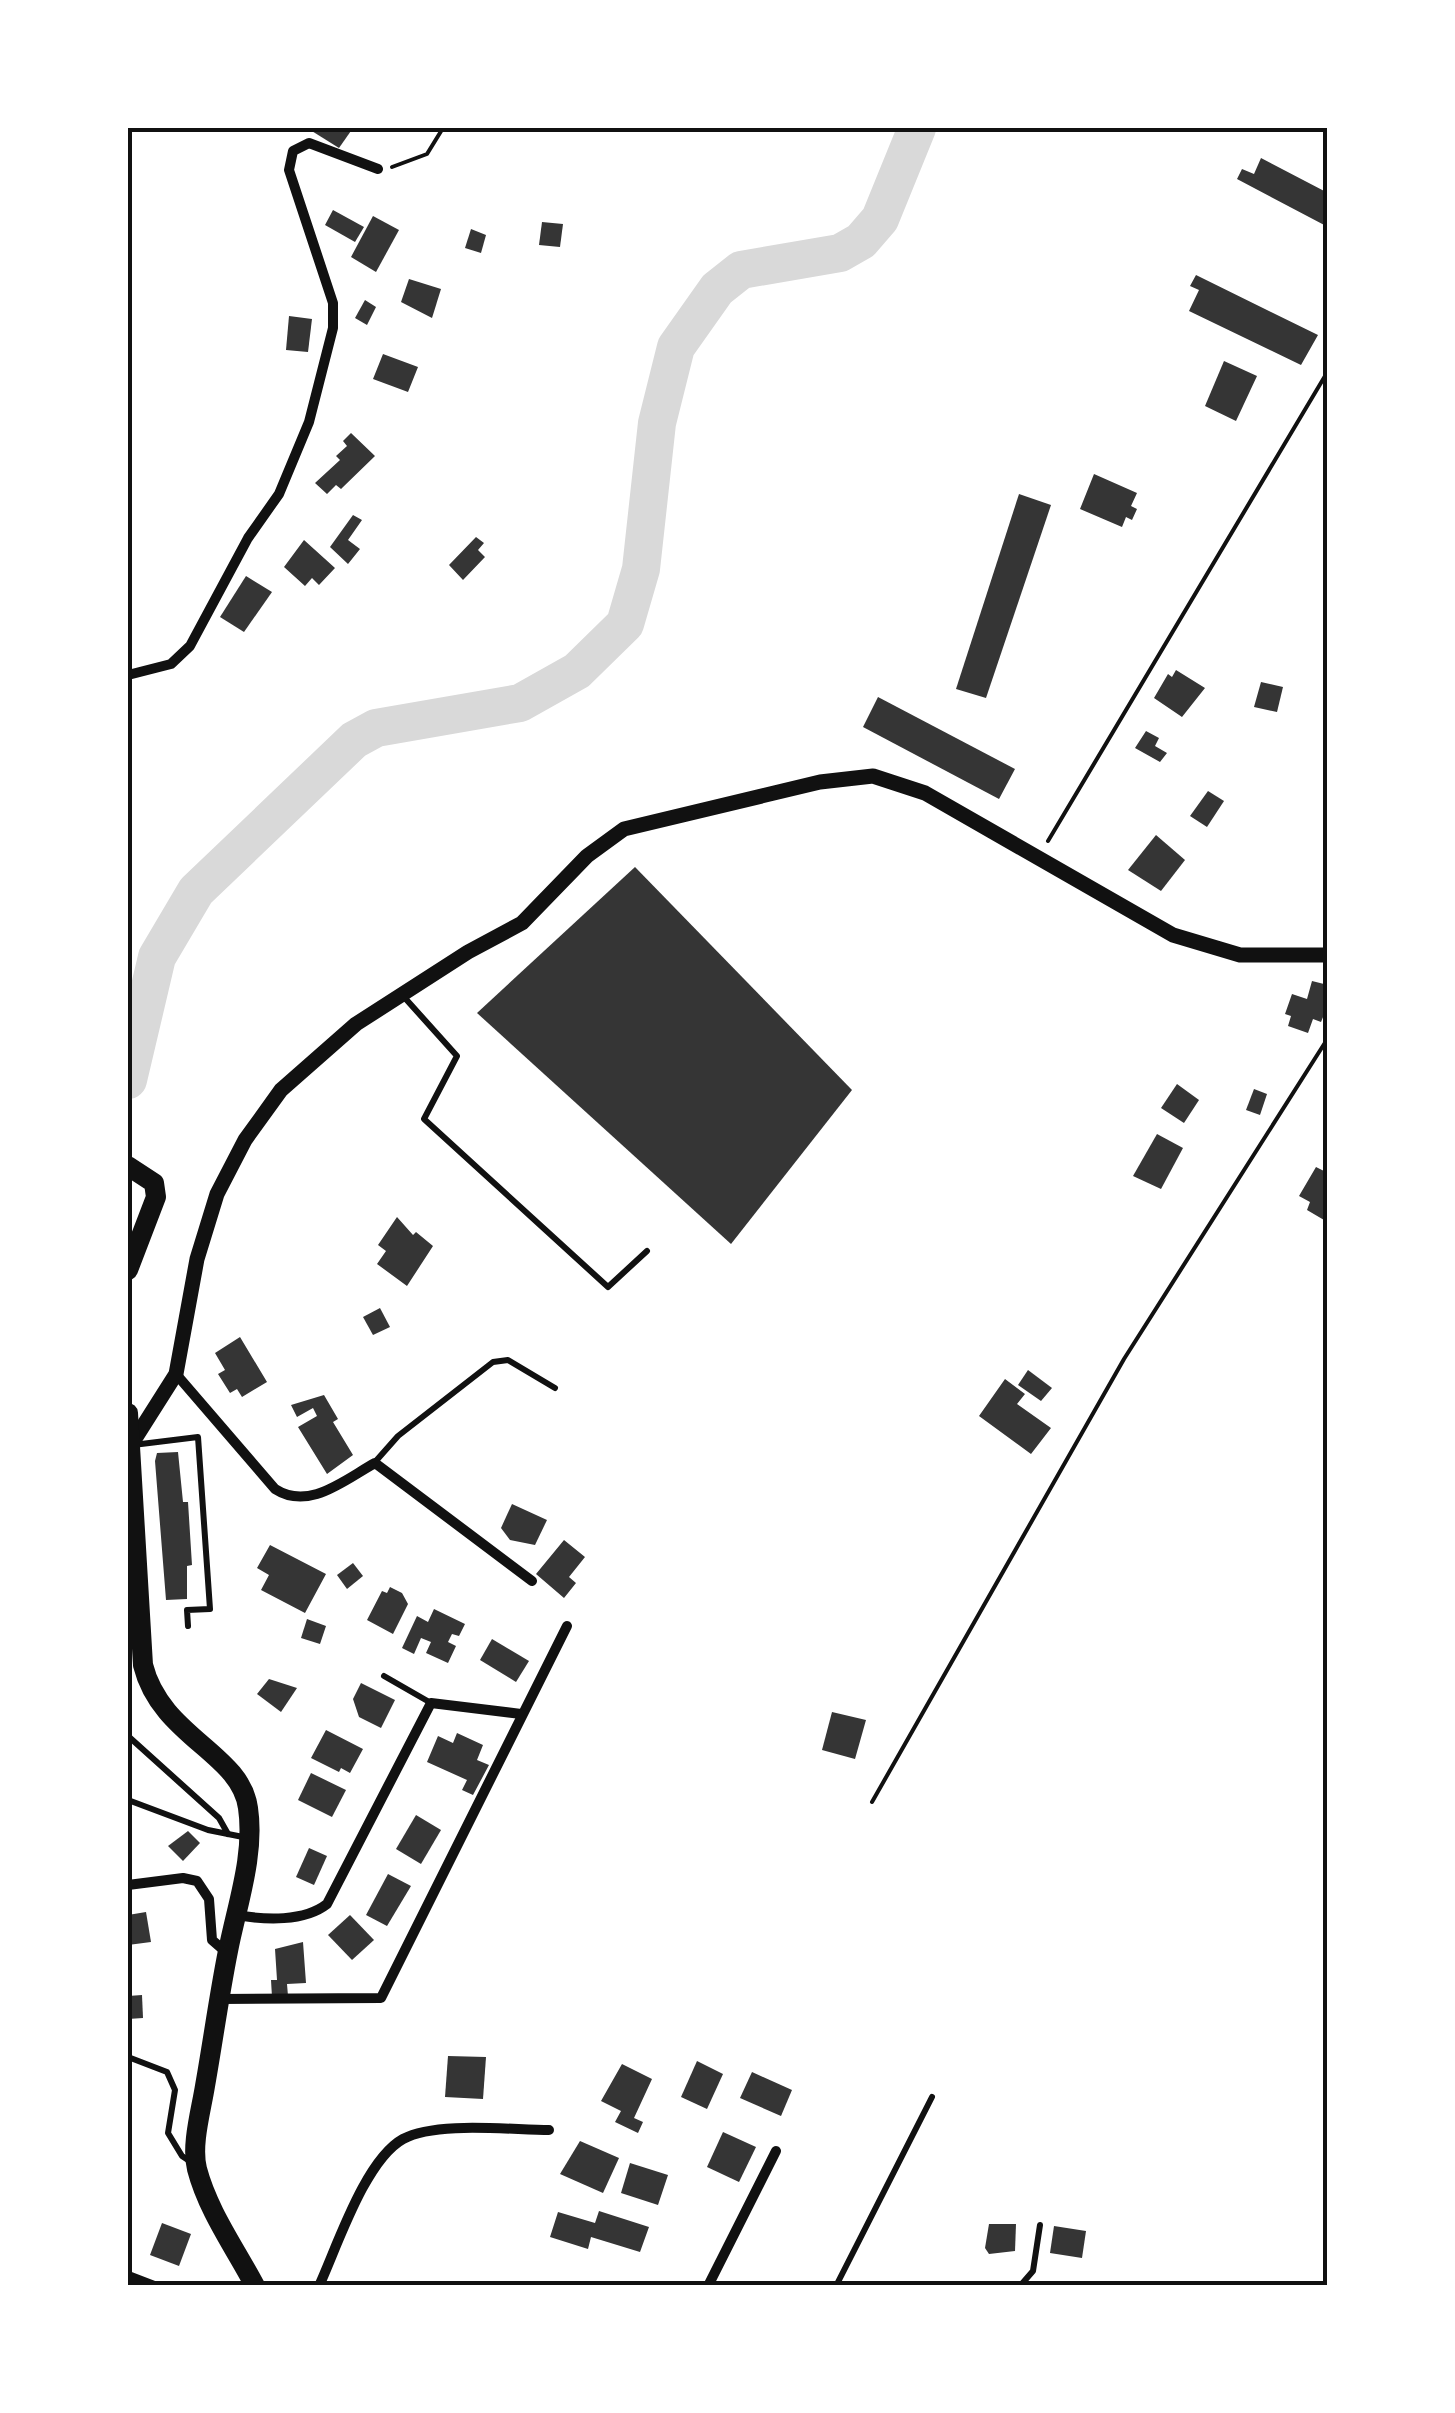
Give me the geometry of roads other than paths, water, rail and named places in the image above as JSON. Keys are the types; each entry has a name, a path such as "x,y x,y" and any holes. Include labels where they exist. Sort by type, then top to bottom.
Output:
{"main road":[{"path":"128,1270 156,1197 154,1183 136,1169"},
{"path":"128,1412 143,1665 149,1688 169,1718 235,1777 246,1794 238,1836 236,1914 196,2165 208,2200 254,2286"}],"street":[{"path":"128,675 171,664 197,635 248,538 278,494 309,422 333,328 333,304 290,170 293,151 309,143 378,169"},
{"path":"131,1445 176,1374 197,1259 217,1194 244,1140 281,1090 318,1056 401,994 522,923 587,856 624,829 820,782 873,776 924,793 1173,935 1240,956 1328,955"},
{"path":"176,1374 287,1497 305,1500 375,1463 532,1582"},
{"path":"220,1999 381,1998 567,1626"},
{"path":"236,1914 271,1919 319,1911 328,1904 431,1703 521,1714"},
{"path":"128,1884 183,1878 197,1881 209,1899 212,1940 228,1953"},
{"path":"320,2286 368,2178 404,2138 454,2129 550,2130"},
{"path":"708,2286 776,2151"},
{"path":"128,2276 154,2286"}],"lane":[{"path":"401,994 458,1056 424,1118 608,1287 646,1250"},
{"path":"375,1463 398,1436 493,1362 508,1360 555,1388"},
{"path":"131,1445 198,1437 210,1609 187,1610 188,1626"},
{"path":"384,1676 431,1703"},
{"path":"128,1736 238,1836"},
{"path":"128,1800 238,1836"},
{"path":"128,2057 167,2072 175,2090 168,2133 182,2156 196,2165"},
{"path":"836,2286 932,2097"},
{"path":"1020,2286 1033,2270 1040,2224"}],"waterway":[{"path":"128,1080 157,957 196,891 354,740 376,728 520,703 577,671 625,624 641,569 657,423 676,347 717,289 741,270 840,253 861,241 880,219 917,128"},
{"path":"128,435 128,484"}]}
